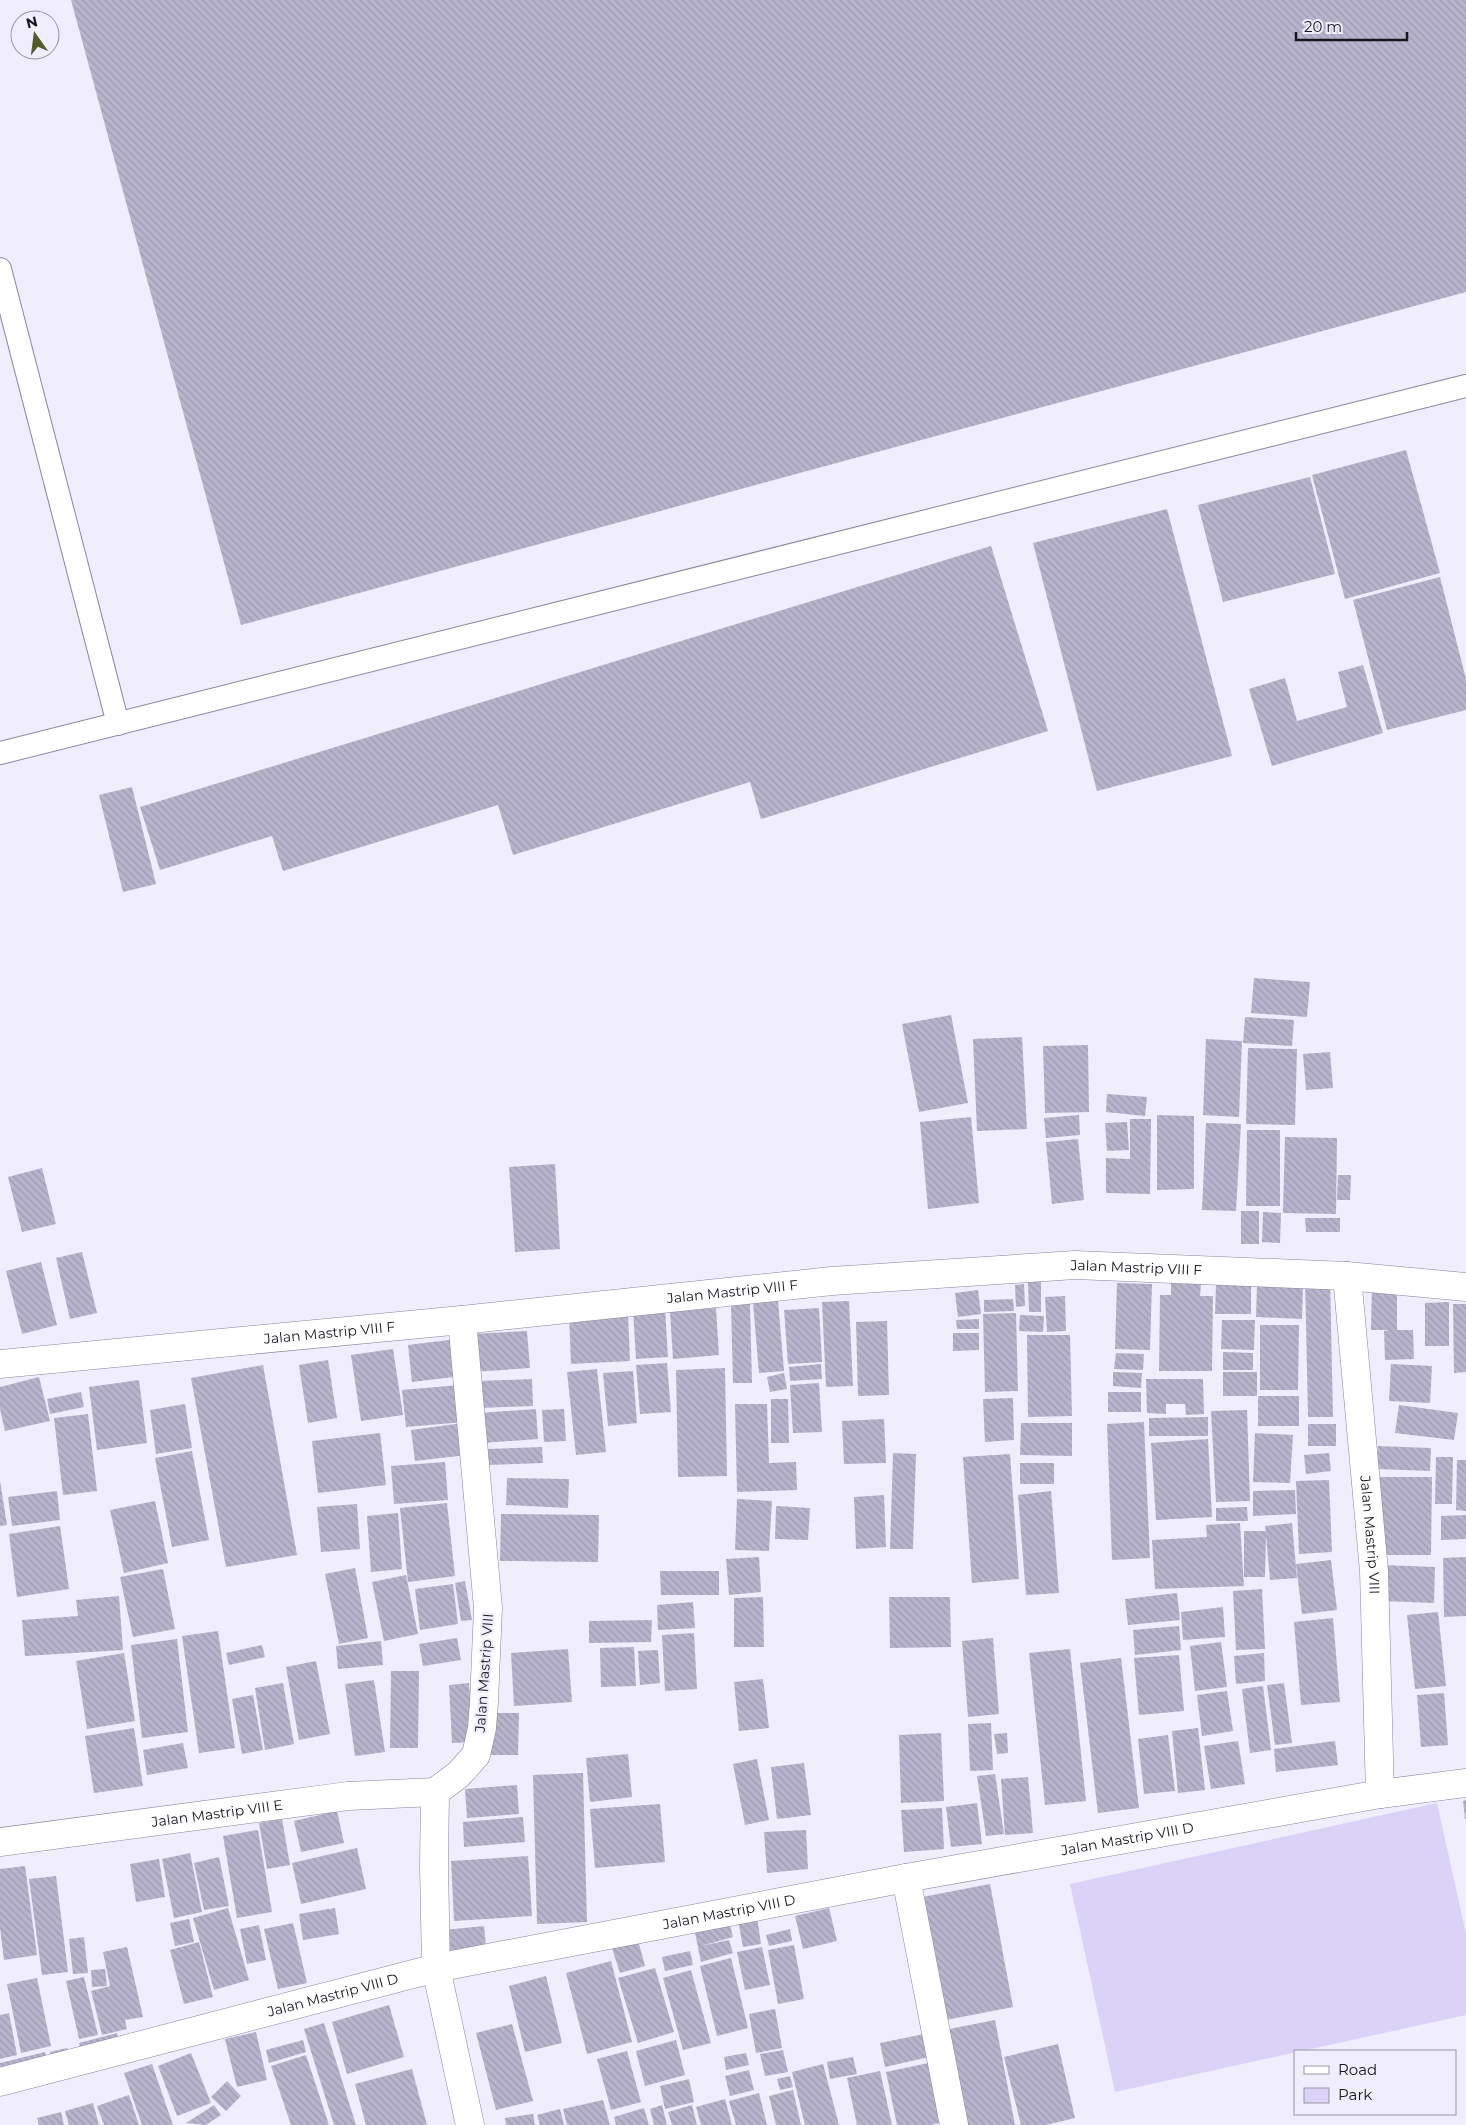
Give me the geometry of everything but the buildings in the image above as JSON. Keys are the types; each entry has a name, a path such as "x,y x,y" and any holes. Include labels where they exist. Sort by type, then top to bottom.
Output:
{"street":[{"name":"Jalan Mastrip VIII F","path":"0,1364 462,1320 832,1281 1075,1265 1346,1276 1466,1287"},
{"name":"Jalan Mastrip VIII","path":"1346,1276 1374,1571 1380,1794"},
{"name":"Jalan Mastrip VIII","path":"436,1792 458,1774 476,1755 482,1728 484,1702 488,1608 462,1320"},
{"name":"Jalan Mastrip VIII D","path":"0,2082 436,1968 906,1878 1380,1794 1466,1782"},
{"name":"Jalan Mastrip VIII E","path":"0,1842 348,1796 436,1792"},
{"path":"436,1792 434,1866 436,1968 470,2125"},
{"path":"906,1878 954,2125"}],"lane":[{"path":"0,269 118,724"},
{"path":"0,753 1466,387"}],"green space":[{"path":"1437,1803 1466,1934 1466,2015 1306,2050 1294,2050 1294,2053 1115,2092 1070,1884"}]}
